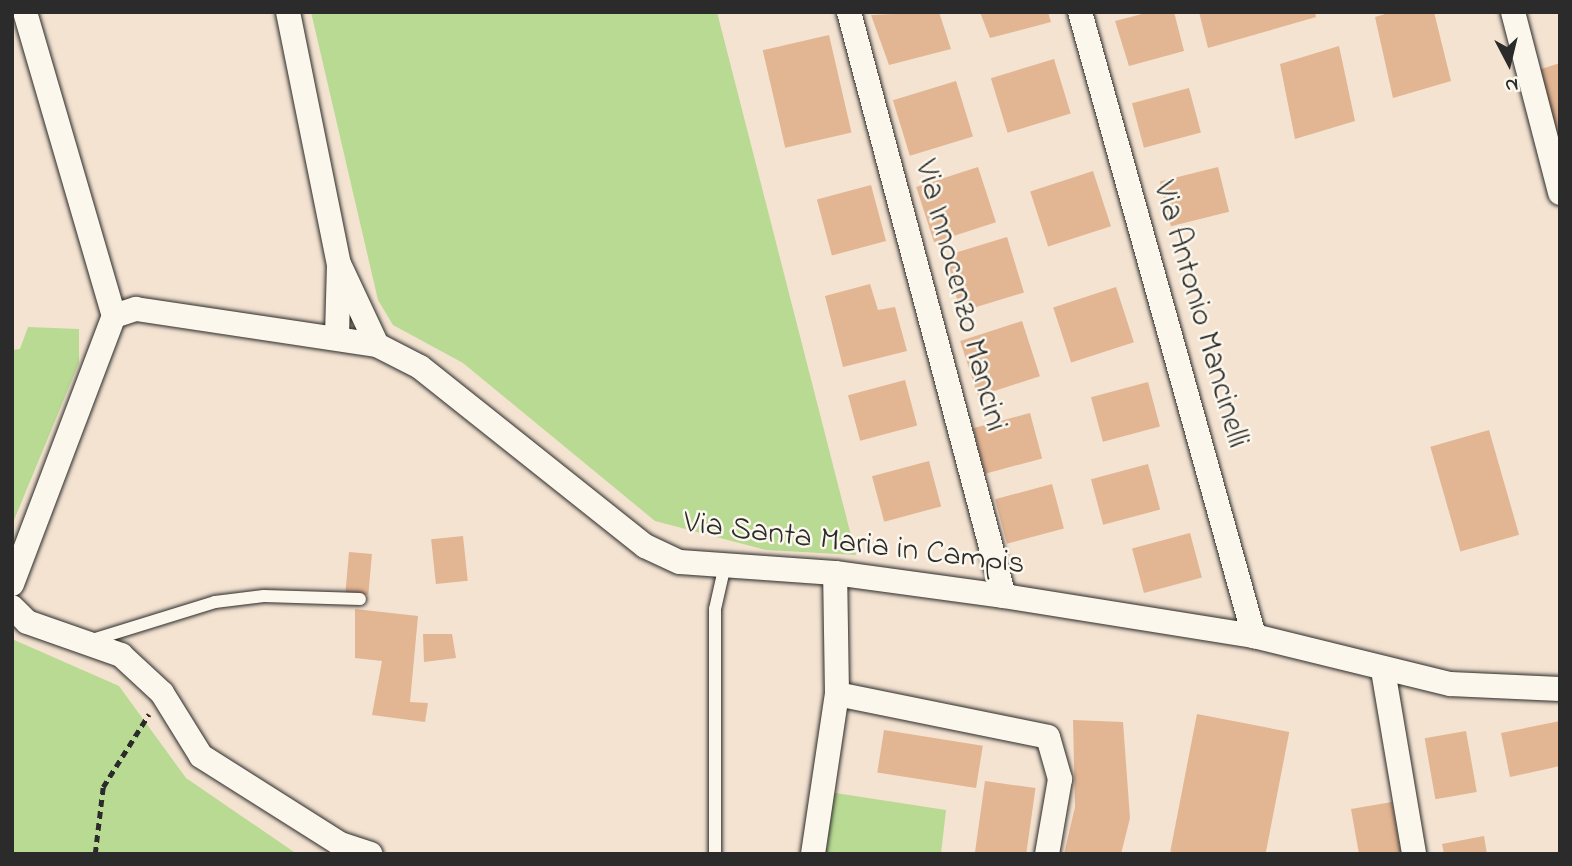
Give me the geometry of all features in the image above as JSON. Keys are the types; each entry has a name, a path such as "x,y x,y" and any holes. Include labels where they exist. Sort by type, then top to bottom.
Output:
{"street":[{"path":"12,584 114,316 24,12"},
{"path":"288,12 339,264 337,337"},
{"name":"Via Innocenzo Mancini","path":"849,12 1004,596"},
{"name":"Via Antonio Mancinelli","path":"1080,12 1254,636"},
{"path":"1513,12 1560,193"},
{"path":"339,264 377,345"},
{"name":"Via Santa Maria in Campis","path":"114,316 136,309 377,345 420,367 645,546 680,562 835,573 1004,596 1254,636 1383,670 1450,684 1560,689"},
{"path":"813,854 837,694 835,573"},
{"path":"12,607 27,622 121,655 162,692 201,756 340,844 370,854"},
{"path":"1383,670 1415,854"},
{"path":"837,694 1048,737 1060,779 1047,854"}],"lane":[{"path":"715,854 715,609 725,565"},
{"path":"82,643 215,602 264,596 360,599"}],"path":[{"path":"95,854 103,787 162,692"}],"green space":[{"path":"311,12 717,12 856,555 766,550 655,521 463,363 393,325 378,300"},
{"path":"28,327 79,329 79,363 12,525 12,350 20,349"},
{"path":"12,639 119,686 186,778 297,854 12,854"},
{"path":"829,792 946,810 941,854 825,854"}],"building":[{"path":"939,12 951,49 889,65 871,15"},
{"path":"980,12 1048,12 1051,22 990,38"},
{"path":"1150,12 1174,12 1184,51 1129,66 1115,21"},
{"path":"1199,12 1315,12 1316,17 1208,48"},
{"path":"1392,12 1434,12 1451,81 1393,98 1375,17"},
{"path":"829,35 851,132 785,148 763,50"},
{"path":"1339,46 1355,121 1295,139 1280,64"},
{"path":"1054,59 1071,114 1008,133 991,78"},
{"path":"1560,63 1560,149 1535,71"},
{"path":"956,81 973,136 910,156 893,100"},
{"path":"1189,88 1201,132 1144,148 1132,103"},
{"path":"978,167 996,222 934,242 916,187"},
{"path":"1218,167 1229,212 1171,226 1160,182"},
{"path":"1093,171 1111,226 1048,247 1030,191"},
{"path":"871,185 886,241 832,256 817,199"},
{"path":"1007,237 1024,292 961,312 944,256"},
{"path":"870,284 878,310 895,307 907,351 843,367 825,296"},
{"path":"1116,287 1134,342 1071,363 1053,307"},
{"path":"1022,321 1040,376 978,396 960,341"},
{"path":"905,380 917,425 860,441 848,395"},
{"path":"1148,382 1160,426 1103,442 1091,397"},
{"path":"1030,413 1042,458 985,474 973,428"},
{"path":"1489,430 1519,535 1460,552 1430,447"},
{"path":"929,461 941,506 884,522 872,476"},
{"path":"1148,464 1160,509 1103,525 1091,479"},
{"path":"1052,484 1064,528 1007,544 995,499"},
{"path":"1190,533 1202,577 1144,593 1132,549"},
{"path":"463,536 468,581 436,584 431,539"},
{"path":"349,552 372,554 368,595 345,593"},
{"path":"355,609 418,616 410,702 428,703 425,722 372,715 382,661 355,658"},
{"path":"423,634 452,634 456,658 424,662"},
{"path":"1197,714 1289,732 1266,854 1184,854 1170,851"},
{"path":"1073,720 1123,722 1130,818 1121,854 1064,854 1075,807"},
{"path":"1560,721 1560,766 1510,777 1501,733"},
{"path":"884,730 983,746 976,788 877,772"},
{"path":"1466,731 1477,792 1435,799 1425,738"},
{"path":"985,781 1036,788 1026,854 975,854"},
{"path":"1392,802 1401,854 1359,854 1351,809"},
{"path":"1484,836 1487,854 1444,854 1442,844"}]}
